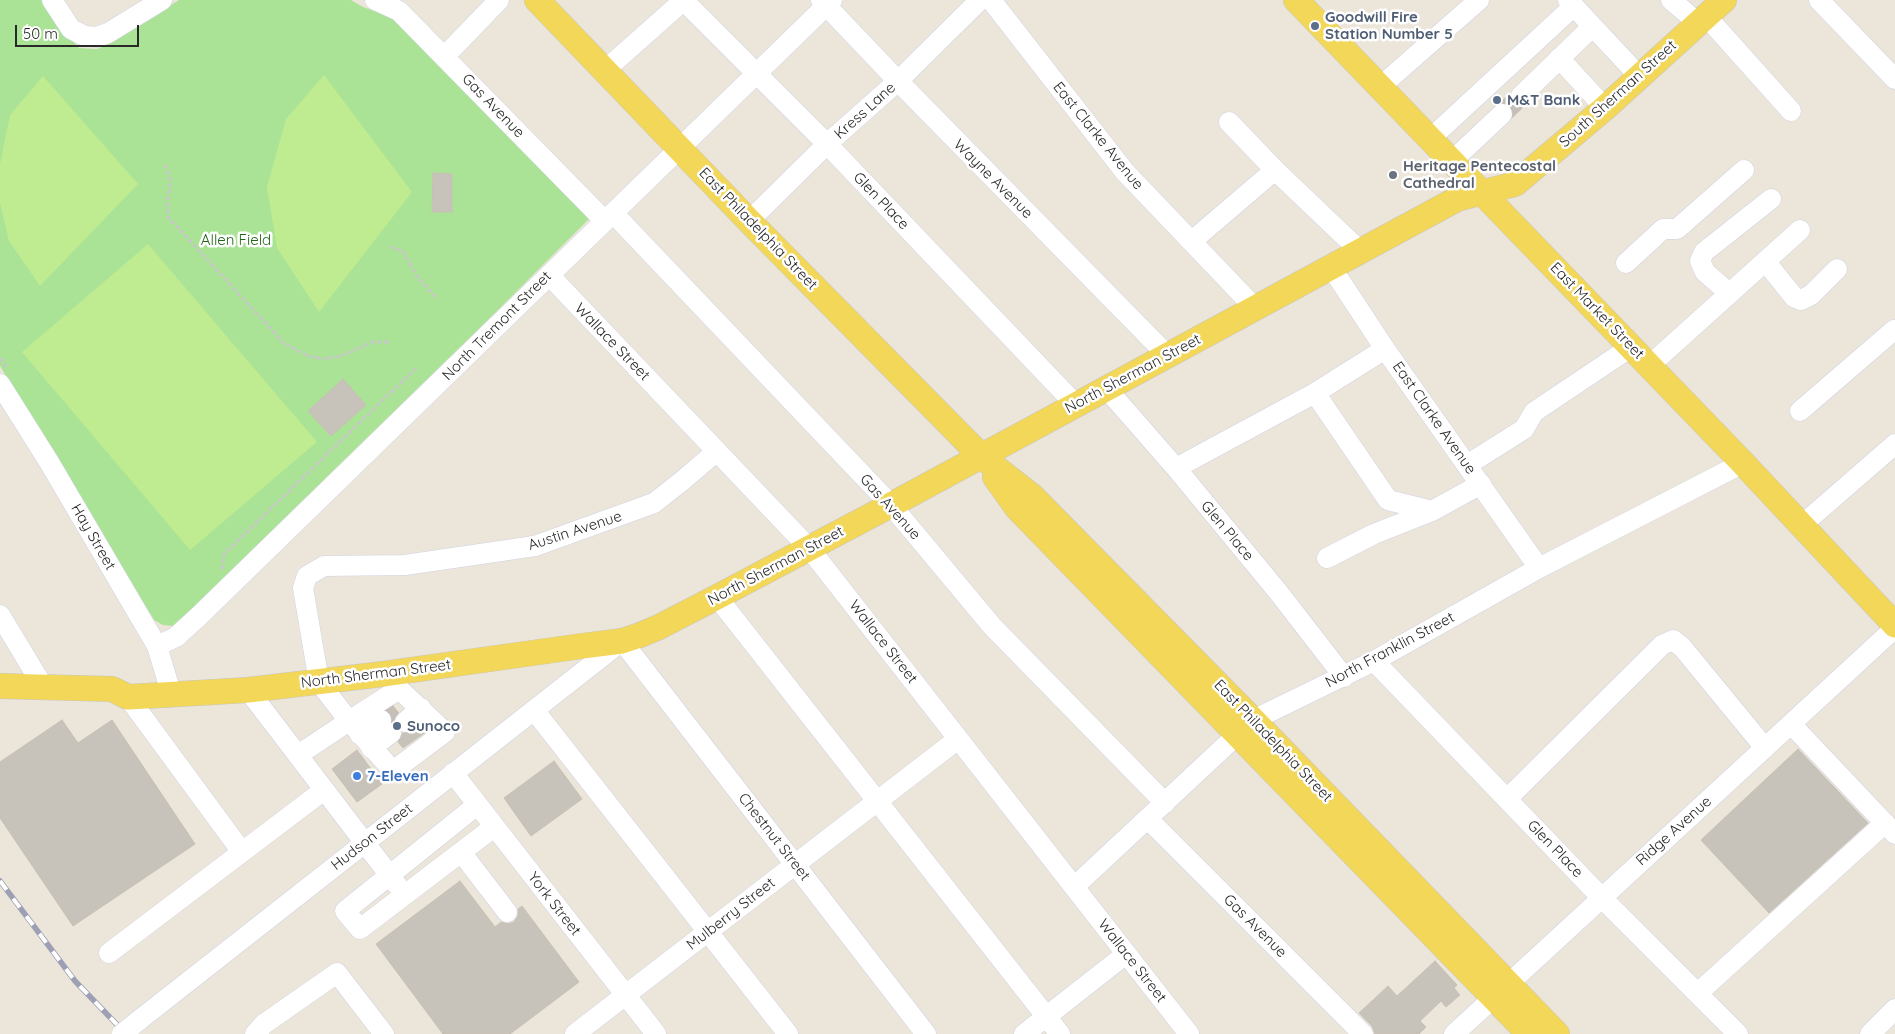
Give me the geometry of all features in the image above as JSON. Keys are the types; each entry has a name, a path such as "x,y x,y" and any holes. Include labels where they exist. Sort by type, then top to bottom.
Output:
{"main road":[{"name":"East Philadelphia Street","path":"537,0 678,149 981,456 1017,508 1245,727 1501,991 1557,1034"},
{"name":"East Market Street","path":"1296,0 1802,525 1895,627"},
{"name":"South Sherman Street","path":"1482,193 1515,184 1605,108 1709,13"},
{"name":"North Sherman Street","path":"0,686 112,689 128,698 248,690 319,682 398,707 622,641 659,627 891,505 1457,199 1482,193"},
{"name":"East Philadelphia Street","path":"1501,991 1529,1034"}],"street":[{"path":"52,0 71,29 85,36 97,37 108,33 162,0"},
{"name":"Gas Avenue","path":"375,0 398,11 609,217 891,505 992,626 1164,803"},
{"path":"444,57 499,0"},
{"path":"604,71 684,0"},
{"name":"Glen Place","path":"684,0 827,144 1076,405"},
{"name":"Kress Lane","path":"749,221 827,144 898,81 980,0"},
{"name":"East Clarke Avenue","path":"991,0 1125,172 1255,308"},
{"path":"1380,88 1479,0"},
{"path":"1671,0 1709,13 1791,110"},
{"path":"1819,0 1895,79"},
{"name":"Wayne Avenue","path":"826,2 898,81 1168,355"},
{"name":"North Tremont Street","path":"157,646 176,637 199,616 756,74 826,2"},
{"path":"1430,140 1571,3 1639,76"},
{"path":"1522,98 1556,61 1592,27"},
{"path":"1556,61 1605,108"},
{"path":"1452,161 1501,118"},
{"path":"1229,122 1275,170 1360,252"},
{"path":"1192,241 1275,170"},
{"path":"1626,264 1663,229 1677,229 1744,170"},
{"path":"1729,293 1705,272 1700,261 1704,252 1771,198"},
{"path":"1649,366 1800,230"},
{"path":"1766,261 1794,297 1801,300 1811,295 1837,269"},
{"name":"East Clarke Avenue","path":"1331,267 1385,349 1538,568"},
{"name":"Wallace Street","path":"549,275 809,548 1189,1034"},
{"path":"1800,411 1894,330"},
{"path":"1467,465 1524,429 1534,412 1631,347"},
{"path":"1176,468 1315,393 1385,349"},
{"name":"Hay Street","path":"5,379 49,462 157,646 172,696"},
{"name":"Glen Place","path":"1106,388 1176,468 1279,593 1344,677"},
{"path":"1315,393 1388,500 1432,511"},
{"path":"1802,525 1895,444"},
{"name":"Austin Avenue","path":"319,682 303,588 307,576 324,566 405,565 535,546 654,503 682,482 716,451"},
{"name":"North Franklin Street","path":"1074,888 1245,727 1374,661 1538,568 1743,464"},
{"path":"1328,558 1374,534 1432,511 1481,484"},
{"path":"717,597 1060,1034"},
{"path":"3,625 44,688"},
{"name":"Ridge Avenue","path":"1454,1034 1895,627"},
{"path":"1507,799 1662,645 1673,640 1682,647 1765,748"},
{"name":"Hudson Street","path":"122,1034 622,641"},
{"name":"Chestnut Street","path":"622,641 926,1034"},
{"name":"Glen Place","path":"1374,661 1601,897 1738,1034"},
{"path":"319,682 360,735 393,771 445,732 398,707"},
{"path":"248,690 404,895"},
{"path":"128,698 242,852"},
{"path":"360,735 398,707"},
{"path":"298,755 360,735 398,707"},
{"path":"534,710 788,1034"},
{"path":"1698,993 1890,828 1792,724"},
{"name":"Mulberry Street","path":"575,1034 958,739"},
{"name":"York Street","path":"454,773 656,1034"},
{"path":"109,953 324,790"},
{"path":"477,805 345,911 360,929 494,827"},
{"name":"Gas Avenue","path":"1148,819 1362,1034"},
{"path":"462,852 507,912"},
{"path":"1024,1034 1126,954"},
{"path":"255,1034 264,1024 337,973 384,1034"},
{"path":"1870,1034 1895,1009"}],"path":[{"path":"165,165 170,177 170,190 167,202 168,217 284,344 308,356 324,359 341,356 373,342 391,342"},
{"path":"391,246 403,252 416,275 437,299"},
{"path":"0,358 5,379"},
{"path":"221,572 224,554 416,368"}],"green space":[{"name":"Allen Field","path":"0,0 42,0 62,30 79,48 97,49 107,45 179,0 351,0 363,7 395,18 590,218 174,626 163,625 154,620 0,366"},
{"path":"324,75 412,192 319,312 277,248 267,187 286,119"},
{"path":"43,76 138,184 40,286 9,241 0,203 0,164 10,115"},
{"path":"148,244 317,442 190,550 22,352"}],"building":[{"path":"433,173 452,174 452,212 432,212"},
{"path":"343,379 366,405 331,436 308,411"},
{"path":"62,720 78,743 112,720 195,844 73,926 0,818 0,762"},
{"path":"420,725 427,731 403,748 398,742 403,733 412,731"},
{"path":"1798,749 1868,823 1769,913 1701,840"},
{"name":"7-Eleven","path":"357,750 382,784 357,802 332,769"},
{"path":"554,761 582,799 531,836 504,798"},
{"path":"460,881 495,927 501,922 508,924 514,922 518,916 518,909 522,906 579,982 510,1034 443,1034 376,944"},
{"path":"1435,961 1457,985 1454,988 1460,995 1446,1007 1441,1001 1420,1021 1426,1027 1419,1034 1375,1034 1372,1026 1359,1013 1388,986 1397,996"}],"tunnel":[{"path":"1502,114 1521,96"},
{"path":"381,720 396,709"}],"railway":[{"path":"0,881 75,981 126,1034"}],"place":[{"name":"Goodwill Fire Station Number 5","path":"1315,26"},
{"name":"M&T Bank","path":"1497,100"},
{"name":"Heritage Pentecostal Cathedral","path":"1393,175"},
{"name":"Sunoco","path":"397,726"},
{"name":"7-Eleven","path":"357,776"}]}
